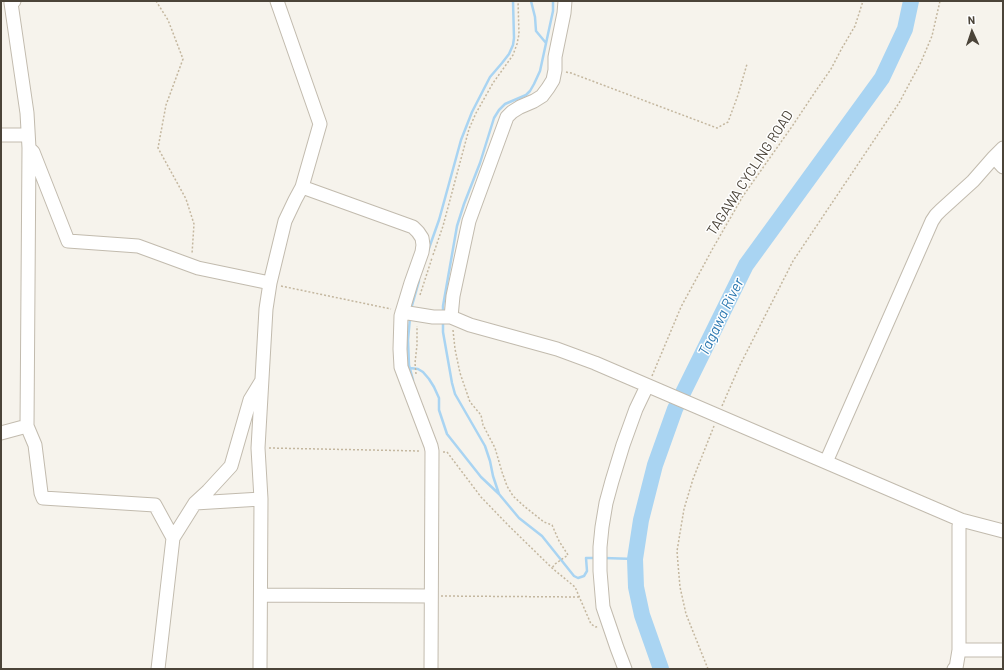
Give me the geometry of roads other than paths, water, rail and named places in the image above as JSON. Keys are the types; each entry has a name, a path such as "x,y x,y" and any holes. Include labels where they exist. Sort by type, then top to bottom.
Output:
{"street":[{"path":"14,1 11,3 27,112 29,141 27,426 35,445 41,493 43,498 155,505 173,538"},
{"path":"260,669 261,499 258,448 266,310 270,283 285,222 302,187 320,124 277,1"},
{"path":"451,317 453,296 469,221 507,117 520,107 542,96 553,80 555,56 565,1"},
{"path":"1,135 29,141"},
{"path":"29,141 68,241 138,246 198,268 270,283"},
{"path":"998,152 1003,167"},
{"path":"826,462 932,221 941,210 973,181 998,152"},
{"path":"302,187 412,228 418,232 422,238 423,245 411,283 410,313"},
{"path":"431,669 432,451 401,367 401,316 410,313 433,317 451,317 470,325 557,349 650,383 716,416 961,520 1003,531"},
{"path":"158,669 173,538 195,503 231,466 250,400 262,381"},
{"path":"625,669 610,631 603,607 600,547 602,527 612,481 636,409 650,383"},
{"path":"1,433 27,426"},
{"path":"195,503 261,499"},
{"path":"954,669 956,668 959,650 959,526 961,520"},
{"path":"261,595 431,596"},
{"path":"959,650 1003,650"}],"waterway":[{"path":"428,251 439,220 461,140 472,112 490,77 509,54 513,45 513,1"},
{"path":"531,1 535,17 536,31 546,43"},
{"path":"443,314 443,306 457,226 480,163 494,118 505,104 526,95 534,84 540,71 553,11 553,1"},
{"name":"Tagawa River","path":"661,669 642,615 636,587 635,559 641,520 655,465 675,409 746,265 882,78 905,29 911,1"},
{"path":"411,309 419,281"},
{"path":"410,318 408,340 409,365 413,380"},
{"path":"443,321 443,332 455,394 485,446 499,494 519,518 542,536 574,576 578,578 584,576 587,571 586,558 597,558"},
{"path":"410,368 418,369 429,379 439,398 439,410 447,434 481,477 499,494"},
{"path":"604,558 635,559"}]}
